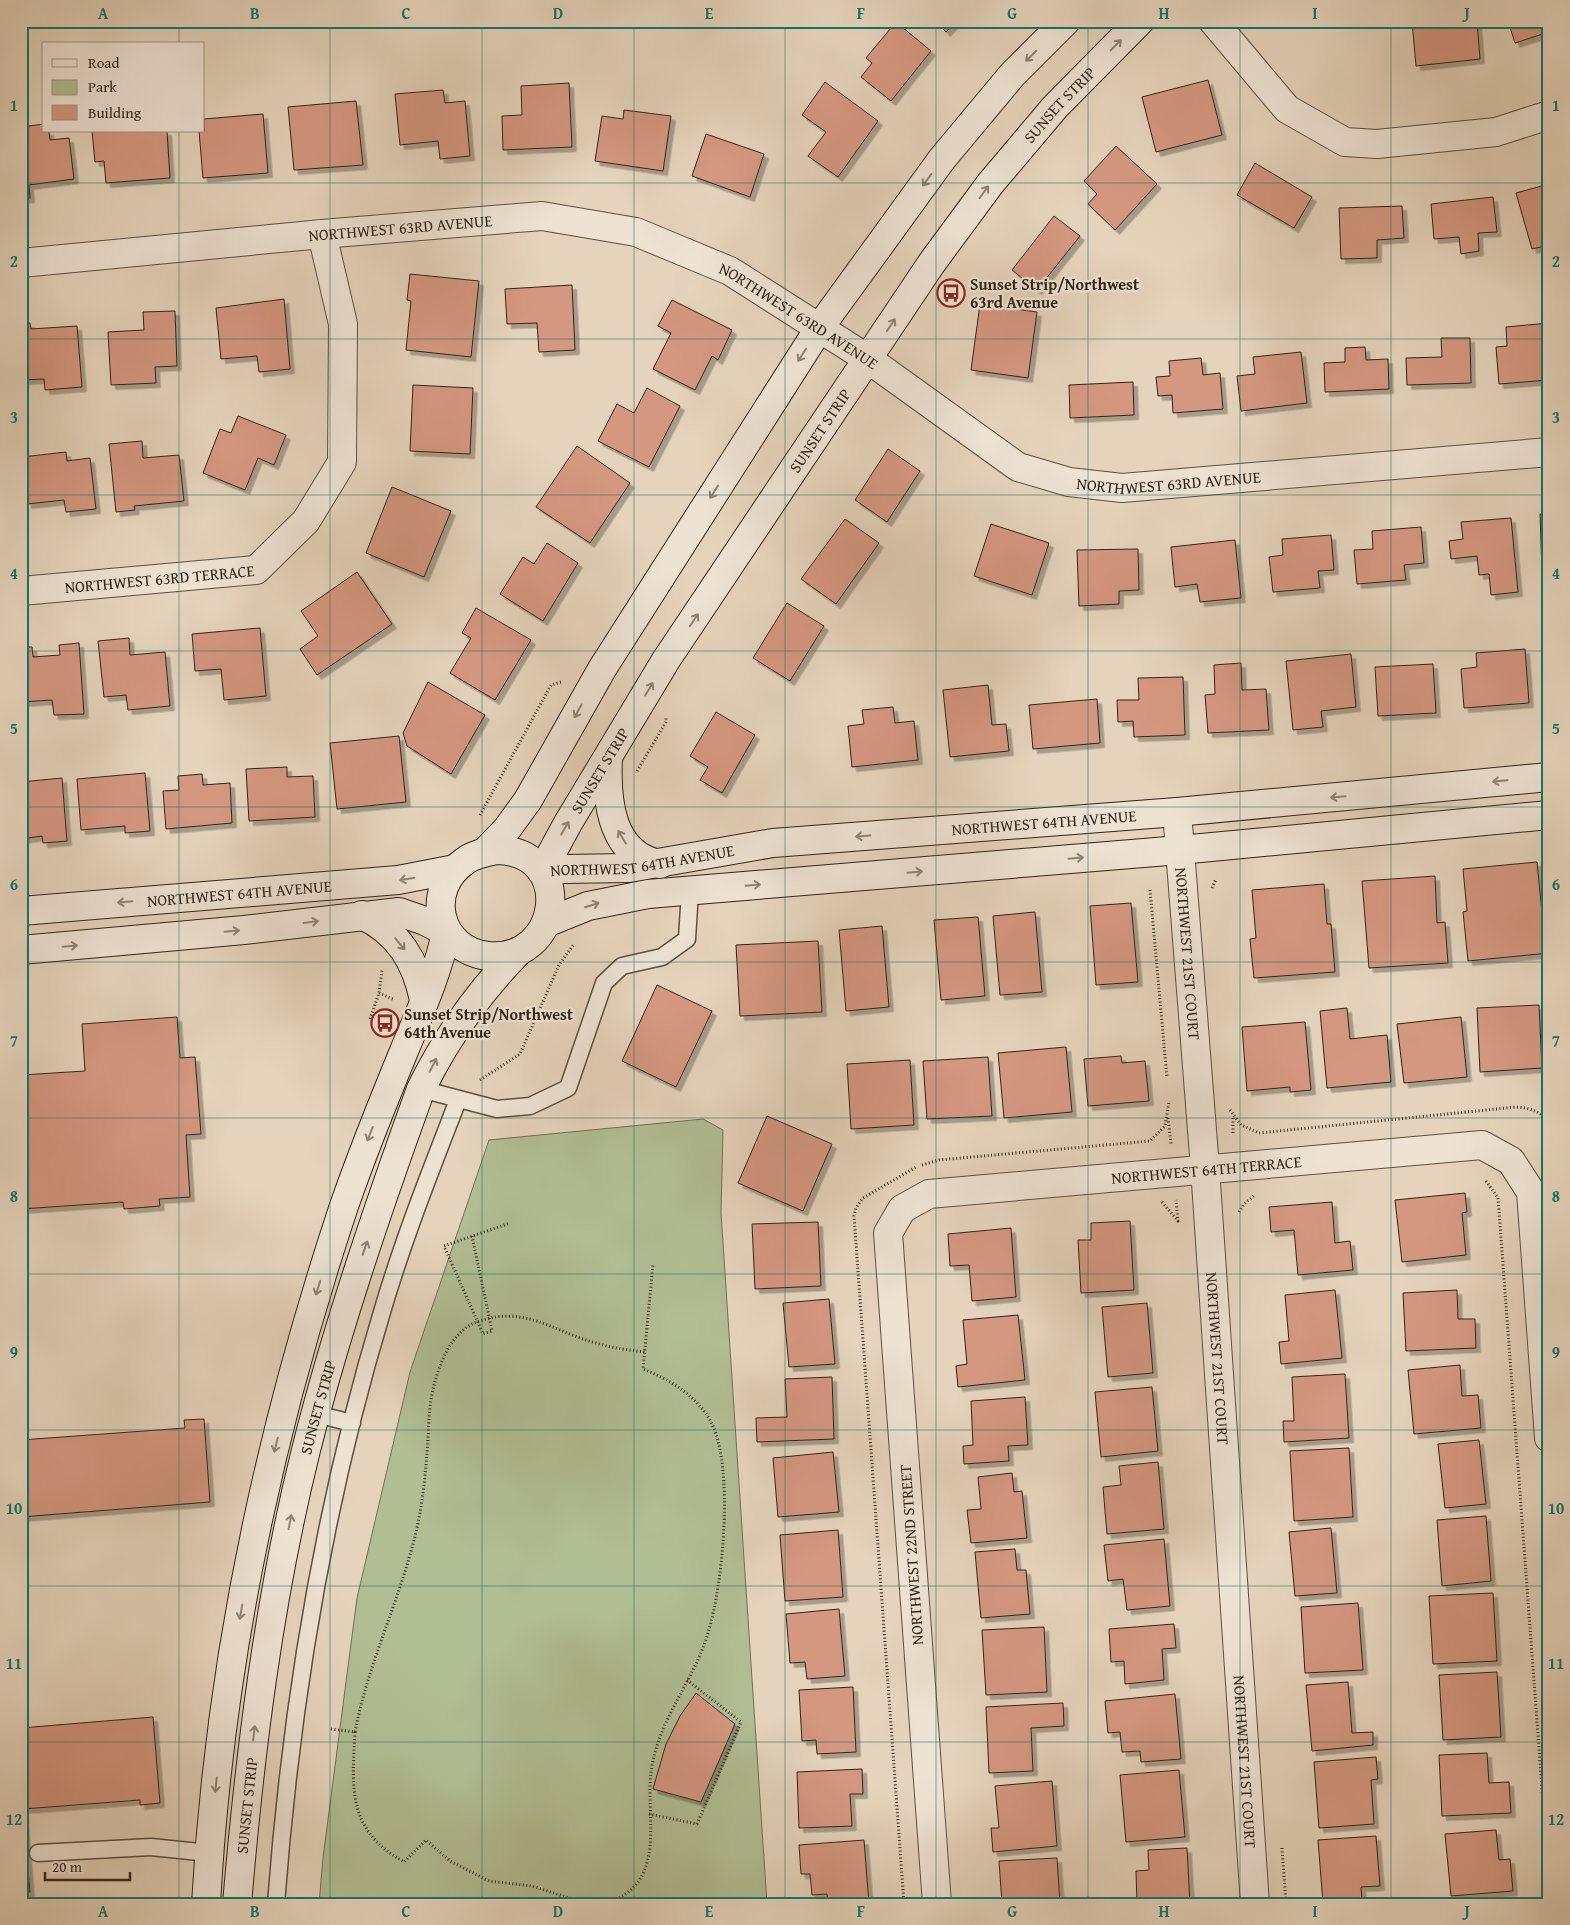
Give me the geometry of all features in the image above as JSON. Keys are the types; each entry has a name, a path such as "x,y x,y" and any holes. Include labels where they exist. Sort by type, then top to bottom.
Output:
{"street":[{"path":"484,852 507,829 528,800 602,669 820,327 942,158 1012,75 1066,21"},
{"name":"SUNSET STRIP","path":"542,871 666,660 932,264 990,184 1055,107 1140,21"},
{"path":"1213,21 1287,109 1345,142 1377,144 1496,132 1549,115"},
{"name":"NORTHWEST 63RD AVENUE","path":"21,262 542,216 636,232 730,271 868,358 1018,467 1069,482 1122,488 1549,452"},
{"name":"NORTHWEST 63RD TERRACE","path":"21,591 256,570 306,521 342,462 343,324 322,234"},
{"path":"608,756 608,800 620,835 638,856 647,862 660,864"},
{"name":"NORTHWEST 64TH AVENUE","path":"542,871 629,868 660,864 773,842 1177,812 1549,777"},
{"name":"NORTHWEST 21ST COURT","path":"1177,812 1205,1168 1255,1904"},
{"path":"546,923 588,906 610,900 690,891 1180,850 1549,815"},
{"path":"497,850 516,852 534,861 542,871 551,893 551,908 546,923 534,941 518,952 499,956 474,953 464,948 446,932 443,920 442,896 445,885 455,869 465,860 484,852 497,850"},
{"name":"NORTHWEST 64TH AVENUE","path":"21,911 398,880 455,869"},
{"name":"NORTHWEST 64TH AVENUE","path":"21,950 244,930 399,912 425,921 446,932"},
{"path":"362,915 376,922 401,944 419,976 424,1000"},
{"name":"SUNSET STRIP","path":"206,1904 209,1853 224,1717 250,1564 276,1444 314,1302 361,1158 424,1000 446,932"},
{"name":"SUNSET STRIP","path":"237,1904 244,1814 256,1720 281,1570 294,1503 349,1293 421,1089 435,1059 456,1026 494,977 518,952"},
{"name":"NORTHWEST 64TH TERRACE","path":"902,1209 929,1194 1482,1144 1511,1161 1531,1192 1549,1438"},
{"name":"NORTHWEST 22ND STREET","path":"902,1209 888,1234 937,1904"}],"lane":[{"path":"421,1089 497,1109 530,1106 568,1088 604,984 622,966 662,957 687,939 690,891"},
{"path":"276,1904 283,1814 302,1662 325,1534 385,1302 416,1211 458,1100"},
{"path":"316,1414 352,1424"},
{"path":"250,1564 281,1570"},
{"path":"38,1853 151,1847 209,1853"}],"path":[{"path":"478,818 551,685"},
{"path":"634,778 666,722"},
{"path":"1211,896 1211,888 1216,879"},
{"path":"1150,890 1168,1083"},
{"path":"520,1054 559,965 568,950 580,937"},
{"path":"370,1019 382,979 379,962"},
{"path":"1156,1200 1161,1202 1178,1221 1168,1116 1168,1093"},
{"path":"1228,1106 1233,1117 1241,1124 1259,1133 1516,1107 1531,1108 1544,1116 1549,1122"},
{"path":"904,1904 854,1225 856,1208 863,1198 887,1182 910,1169 929,1162 1139,1144 1150,1141 1158,1135 1165,1126 1168,1116"},
{"path":"1479,1176 1498,1198 1549,1883"},
{"path":"1239,1212 1244,1204 1259,1193"},
{"path":"472,1236 492,1331 483,1334 444,1246 472,1236 510,1223"},
{"path":"603,1904 614,1902 634,1888 644,1872 650,1847 651,1771 660,1736 674,1702 687,1680 708,1634 718,1588 723,1546 721,1458 719,1442 712,1423 699,1404 660,1376 643,1369 653,1264"},
{"path":"588,1904 532,1886 489,1881 450,1861 426,1840 404,1862 390,1854 367,1830 358,1816 354,1790 356,1732 360,1707 389,1623 416,1531 422,1494 433,1386 442,1362 454,1339 470,1324 503,1316 526,1318 548,1323 596,1343 645,1352"},
{"path":"649,1814 697,1824 741,1722 687,1680"},
{"path":"331,1729 356,1732"}],"green space":[{"path":"703,1119 723,1130 721,1213 767,1904 319,1904 323,1858 357,1598 410,1372 489,1140"}],"building":[{"path":"936,21 956,21 946,32"},
{"path":"1412,21 1477,21 1480,59 1416,66"},
{"path":"1508,21 1549,21 1549,32 1515,43"},
{"path":"896,22 931,51 891,101 861,77 872,63 866,58"},
{"path":"1208,80 1222,135 1156,152 1142,97"},
{"path":"825,82 878,121 838,177 808,156 826,132 802,115"},
{"path":"569,83 572,147 503,150 502,116 522,115 521,86"},
{"path":"443,90 445,103 465,101 470,156 440,159 438,141 400,145 395,94"},
{"path":"356,101 363,165 294,170 288,107"},
{"path":"624,110 671,116 663,171 595,161 602,116 623,119"},
{"path":"263,114 268,173 203,178 199,132 205,132 205,119"},
{"path":"42,124 42,132 49,132 50,140 69,138 74,179 29,185 30,198 21,199 21,127"},
{"path":"92,132 167,132 170,178 106,183 104,161 95,162"},
{"path":"706,134 764,154 750,197 692,176"},
{"path":"1116,146 1157,184 1115,230 1088,204 1097,194 1084,181"},
{"path":"1255,163 1312,197 1294,228 1237,195"},
{"path":"1549,184 1549,245 1532,249 1516,193"},
{"path":"1493,197 1497,232 1478,233 1479,251 1461,254 1459,237 1434,239 1431,204"},
{"path":"1402,206 1404,238 1377,240 1377,258 1341,259 1339,208"},
{"path":"1054,216 1080,236 1037,290 1012,270"},
{"path":"410,274 479,281 471,357 406,350 411,301 407,300"},
{"path":"572,285 575,350 539,352 537,323 507,324 505,289"},
{"path":"284,299 290,369 259,372 257,356 221,359 216,308"},
{"path":"672,300 732,330 718,360 712,356 695,390 653,369 671,333 658,326"},
{"path":"980,304 1037,312 1028,378 971,370"},
{"path":"175,311 177,366 155,367 156,383 111,385 108,332 144,330 143,312"},
{"path":"30,323 31,329 77,326 82,387 45,390 44,379 21,380 21,324"},
{"path":"1549,323 1549,380 1499,384 1496,347 1507,346 1506,327"},
{"path":"1441,338 1470,338 1471,383 1407,385 1406,358 1442,357"},
{"path":"1365,347 1366,360 1388,359 1389,389 1325,392 1324,363 1345,362 1345,348"},
{"path":"1301,352 1307,403 1241,411 1237,376 1255,374 1253,357"},
{"path":"1201,358 1203,375 1220,373 1223,409 1173,413 1172,395 1158,396 1156,377 1170,376 1169,361"},
{"path":"1133,382 1134,415 1070,418 1069,385"},
{"path":"413,385 473,388 470,454 410,451"},
{"path":"647,388 680,406 649,467 598,441 617,404 634,413"},
{"path":"238,416 286,435 274,465 258,458 245,490 203,473 220,429 231,433"},
{"path":"142,441 143,458 179,455 184,501 134,506 135,510 116,512 109,444"},
{"path":"577,446 630,483 590,543 536,507"},
{"path":"888,449 920,471 887,522 855,500"},
{"path":"66,452 67,461 90,458 96,509 66,512 64,500 27,504 22,457"},
{"path":"392,487 451,511 424,577 366,553"},
{"path":"1540,514 1549,514 1549,571 1542,571"},
{"path":"1511,518 1518,592 1491,595 1489,574 1479,575 1477,556 1451,559 1449,541 1463,539 1461,522"},
{"path":"845,519 879,543 836,604 801,579"},
{"path":"991,524 1049,543 1032,595 974,576"},
{"path":"1421,527 1424,563 1404,565 1406,580 1357,584 1354,550 1373,549 1372,531"},
{"path":"1331,535 1334,570 1318,571 1320,588 1273,592 1269,557 1283,555 1282,539"},
{"path":"1235,540 1241,598 1200,602 1197,584 1175,587 1171,547"},
{"path":"547,543 578,563 543,621 500,594 523,557 534,564"},
{"path":"1138,549 1139,590 1119,591 1119,604 1079,606 1077,550"},
{"path":"357,572 392,624 317,675 300,649 318,636 301,611"},
{"path":"787,603 824,626 790,681 753,658"},
{"path":"476,608 531,640 495,700 450,673 471,638 462,633"},
{"path":"260,628 266,696 224,700 221,669 195,671 192,634"},
{"path":"129,638 130,655 165,652 170,706 128,710 126,695 104,697 98,641"},
{"path":"79,643 84,714 54,715 52,700 21,702 21,647 32,647 33,657 60,655 59,645"},
{"path":"1525,649 1529,703 1464,708 1461,669 1477,667 1476,653"},
{"path":"1351,654 1356,707 1321,711 1323,727 1293,730 1286,661"},
{"path":"1241,663 1242,690 1266,689 1269,730 1208,733 1205,695 1215,694 1214,665"},
{"path":"1433,664 1436,713 1378,716 1375,667"},
{"path":"1183,677 1185,735 1134,737 1133,721 1118,722 1117,700 1139,700 1138,678"},
{"path":"428,682 485,715 451,774 407,746 403,733"},
{"path":"988,685 992,725 1006,724 1009,751 950,757 943,690"},
{"path":"1097,699 1100,743 1033,749 1029,705"},
{"path":"893,707 895,723 914,721 918,760 852,767 848,726 864,724 862,710"},
{"path":"716,712 755,735 722,793 700,780 708,767 690,756"},
{"path":"399,736 406,802 337,809 330,743"},
{"path":"287,767 287,777 313,776 315,817 249,821 246,769"},
{"path":"145,773 150,831 125,833 125,826 81,830 77,779"},
{"path":"202,774 203,785 230,783 232,823 166,829 163,791 179,790 178,776"},
{"path":"62,778 67,841 43,843 42,836 21,839 21,782"},
{"path":"1537,862 1542,912 1549,911 1549,953 1468,961 1463,912 1467,911 1463,869"},
{"path":"1435,876 1437,923 1445,922 1448,963 1369,968 1362,881"},
{"path":"1324,884 1327,924 1331,924 1335,972 1254,978 1250,939 1256,938 1252,890"},
{"path":"1131,903 1138,982 1096,985 1090,906"},
{"path":"1035,912 1042,992 1000,995 993,916"},
{"path":"978,917 985,996 941,1000 934,920"},
{"path":"882,926 889,1007 846,1011 839,930"},
{"path":"818,941 822,1012 740,1016 736,945"},
{"path":"657,985 712,1011 676,1087 622,1061"},
{"path":"1539,1005 1542,1068 1480,1072 1477,1008"},
{"path":"1347,1008 1350,1039 1387,1035 1391,1082 1327,1088 1320,1011"},
{"path":"177,1017 180,1058 195,1057 201,1134 186,1135 190,1197 159,1199 160,1206 124,1209 123,1202 21,1209 21,1075 85,1071 82,1024"},
{"path":"1461,1017 1467,1077 1404,1083 1397,1024"},
{"path":"1305,1022 1311,1090 1290,1092 1290,1087 1247,1091 1242,1027"},
{"path":"1066,1047 1072,1112 1004,1118 998,1053"},
{"path":"1121,1056 1122,1063 1145,1061 1149,1101 1088,1106 1084,1059"},
{"path":"988,1057 992,1116 927,1119 923,1061"},
{"path":"910,1060 914,1125 851,1129 847,1064"},
{"path":"767,1116 832,1144 803,1211 738,1183"},
{"path":"1465,1193 1467,1212 1462,1213 1466,1255 1402,1262 1395,1200"},
{"path":"1332,1202 1335,1243 1350,1241 1353,1270 1298,1275 1294,1230 1271,1232 1269,1207"},
{"path":"1130,1221 1134,1290 1081,1293 1078,1240 1091,1240 1091,1223"},
{"path":"818,1222 821,1286 755,1289 752,1224"},
{"path":"1011,1228 1016,1297 972,1301 969,1265 950,1266 948,1234"},
{"path":"1335,1290 1342,1358 1281,1364 1279,1342 1289,1341 1285,1295"},
{"path":"1457,1290 1458,1319 1475,1319 1476,1348 1406,1351 1403,1293"},
{"path":"829,1299 835,1364 789,1367 783,1303"},
{"path":"1147,1303 1153,1373 1108,1377 1102,1307"},
{"path":"1018,1315 1025,1380 958,1387 956,1366 967,1364 963,1320"},
{"path":"1460,1365 1462,1396 1478,1395 1481,1428 1414,1434 1408,1370"},
{"path":"1345,1374 1349,1438 1284,1442 1283,1421 1294,1421 1292,1377"},
{"path":"832,1377 834,1439 757,1442 756,1418 787,1417 785,1379"},
{"path":"1152,1387 1158,1451 1101,1457 1095,1392"},
{"path":"1025,1397 1028,1445 1008,1446 1009,1461 964,1464 963,1446 973,1445 971,1401"},
{"path":"204,1419 210,1502 21,1517 21,1440 185,1428 184,1420"},
{"path":"1479,1440 1486,1504 1445,1508 1438,1444"},
{"path":"1349,1448 1353,1517 1294,1521 1290,1451"},
{"path":"833,1452 839,1512 778,1517 773,1458"},
{"path":"1158,1462 1164,1529 1107,1534 1103,1487 1121,1485 1119,1466"},
{"path":"1012,1473 1014,1492 1022,1491 1027,1538 971,1543 967,1510 981,1509 978,1477"},
{"path":"1486,1516 1491,1581 1442,1586 1437,1520"},
{"path":"1331,1528 1337,1593 1295,1596 1289,1532"},
{"path":"838,1530 843,1597 785,1601 780,1535"},
{"path":"1164,1539 1170,1606 1127,1610 1123,1579 1108,1581 1104,1545"},
{"path":"1015,1549 1017,1570 1026,1570 1030,1614 981,1618 975,1552"},
{"path":"1493,1593 1497,1661 1433,1664 1429,1596"},
{"path":"1358,1603 1363,1670 1305,1673 1301,1607"},
{"path":"839,1609 845,1676 807,1679 805,1662 790,1663 786,1614"},
{"path":"1174,1624 1176,1648 1162,1649 1164,1680 1125,1684 1124,1661 1111,1662 1109,1629"},
{"path":"1044,1627 1047,1692 986,1695 982,1630"},
{"path":"1497,1672 1501,1737 1443,1740 1439,1675"},
{"path":"1348,1682 1352,1733 1373,1732 1373,1745 1312,1751 1306,1685"},
{"path":"853,1687 856,1752 817,1754 816,1740 802,1741 799,1690"},
{"path":"696,1693 735,1724 701,1802 653,1789 666,1744 680,1716"},
{"path":"1175,1694 1181,1759 1141,1762 1140,1751 1122,1752 1120,1732 1108,1733 1105,1701"},
{"path":"1063,1703 1064,1726 1031,1728 1033,1771 989,1773 986,1707"},
{"path":"153,1717 160,1803 140,1805 140,1800 23,1809 30,1892 21,1893 21,1728"},
{"path":"1487,1753 1489,1783 1509,1782 1511,1813 1442,1816 1439,1755"},
{"path":"1376,1757 1378,1779 1371,1780 1374,1824 1319,1828 1314,1762"},
{"path":"862,1769 863,1794 850,1794 852,1826 799,1828 797,1772"},
{"path":"1179,1770 1185,1837 1126,1842 1120,1775"},
{"path":"1052,1781 1057,1846 993,1852 991,1828 999,1828 995,1786"},
{"path":"1496,1830 1499,1860 1510,1859 1513,1891 1451,1896 1445,1834"},
{"path":"1376,1836 1380,1886 1361,1887 1362,1900 1323,1904 1318,1840"},
{"path":"864,1840 869,1904 828,1904 827,1894 812,1895 810,1874 801,1874 799,1845"},
{"path":"1187,1848 1190,1904 1137,1904 1136,1871 1149,1870 1148,1850"},
{"path":"1057,1858 1060,1904 1002,1904 999,1861"}],"place":[{"name":"Sunset Strip/Northwest 63rd Avenue","path":"951,293"},
{"name":"Sunset Strip/Northwest 64th Avenue","path":"385,1023"}]}
